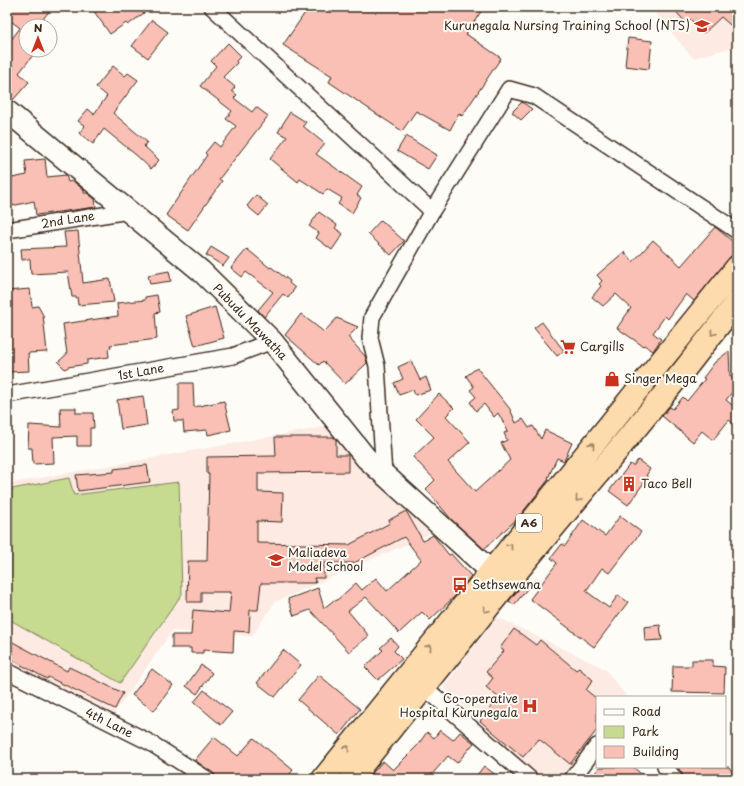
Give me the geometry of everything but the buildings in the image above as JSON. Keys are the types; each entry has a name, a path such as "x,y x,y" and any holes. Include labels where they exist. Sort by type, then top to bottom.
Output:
{"highway":[{"name":"A6","path":"323,779 737,267"},
{"name":"A6","path":"351,779 506,585 684,370 737,302"}],"street":[{"path":"212,7 432,211"},
{"path":"384,475 377,366 370,338 372,317 432,211 509,89 534,96 737,231"},
{"name":"Pubudu Mawatha","path":"7,111 201,271 272,341 366,458 506,585"},
{"name":"2nd Lane","path":"7,230 129,211"},
{"name":"1st Lane","path":"7,395 233,356 272,341"},
{"name":"4th Lane","path":"7,671 149,742 207,779"},
{"path":"424,687 530,779"},
{"path":"572,779 596,747"},
{"path":"666,768 675,779"}],"shaded area":[{"name":"Kurunegala Nursing Training School (NTS)","path":"650,7 737,7 737,46 693,58"},
{"name":"Maliadeva Model School","path":"330,426 430,534 275,602 252,636 172,631 113,715 7,663 7,618 120,682 179,483 73,496 69,479 7,490 7,484"},
{"name":"Co-operative Hospital Kurunegala","path":"497,617 605,669 626,696 596,696 596,737 564,779 540,779 443,687"}],"green space":[{"path":"69,478 74,495 179,482 182,594 120,683 7,618 7,490"}],"place":[{"name":"Kurunegala Nursing Training School (NTS)","path":"702,26"},
{"name":"Cargills","path":"568,347"},
{"name":"Singer Mega","path":"612,379"},
{"name":"Taco Bell","path":"629,484"},
{"name":"Maliadeva Model School","path":"276,560"},
{"name":"Sethsewana","path":"460,585"},
{"name":"Co-operative Hospital Kurunegala","path":"530,706"}]}
